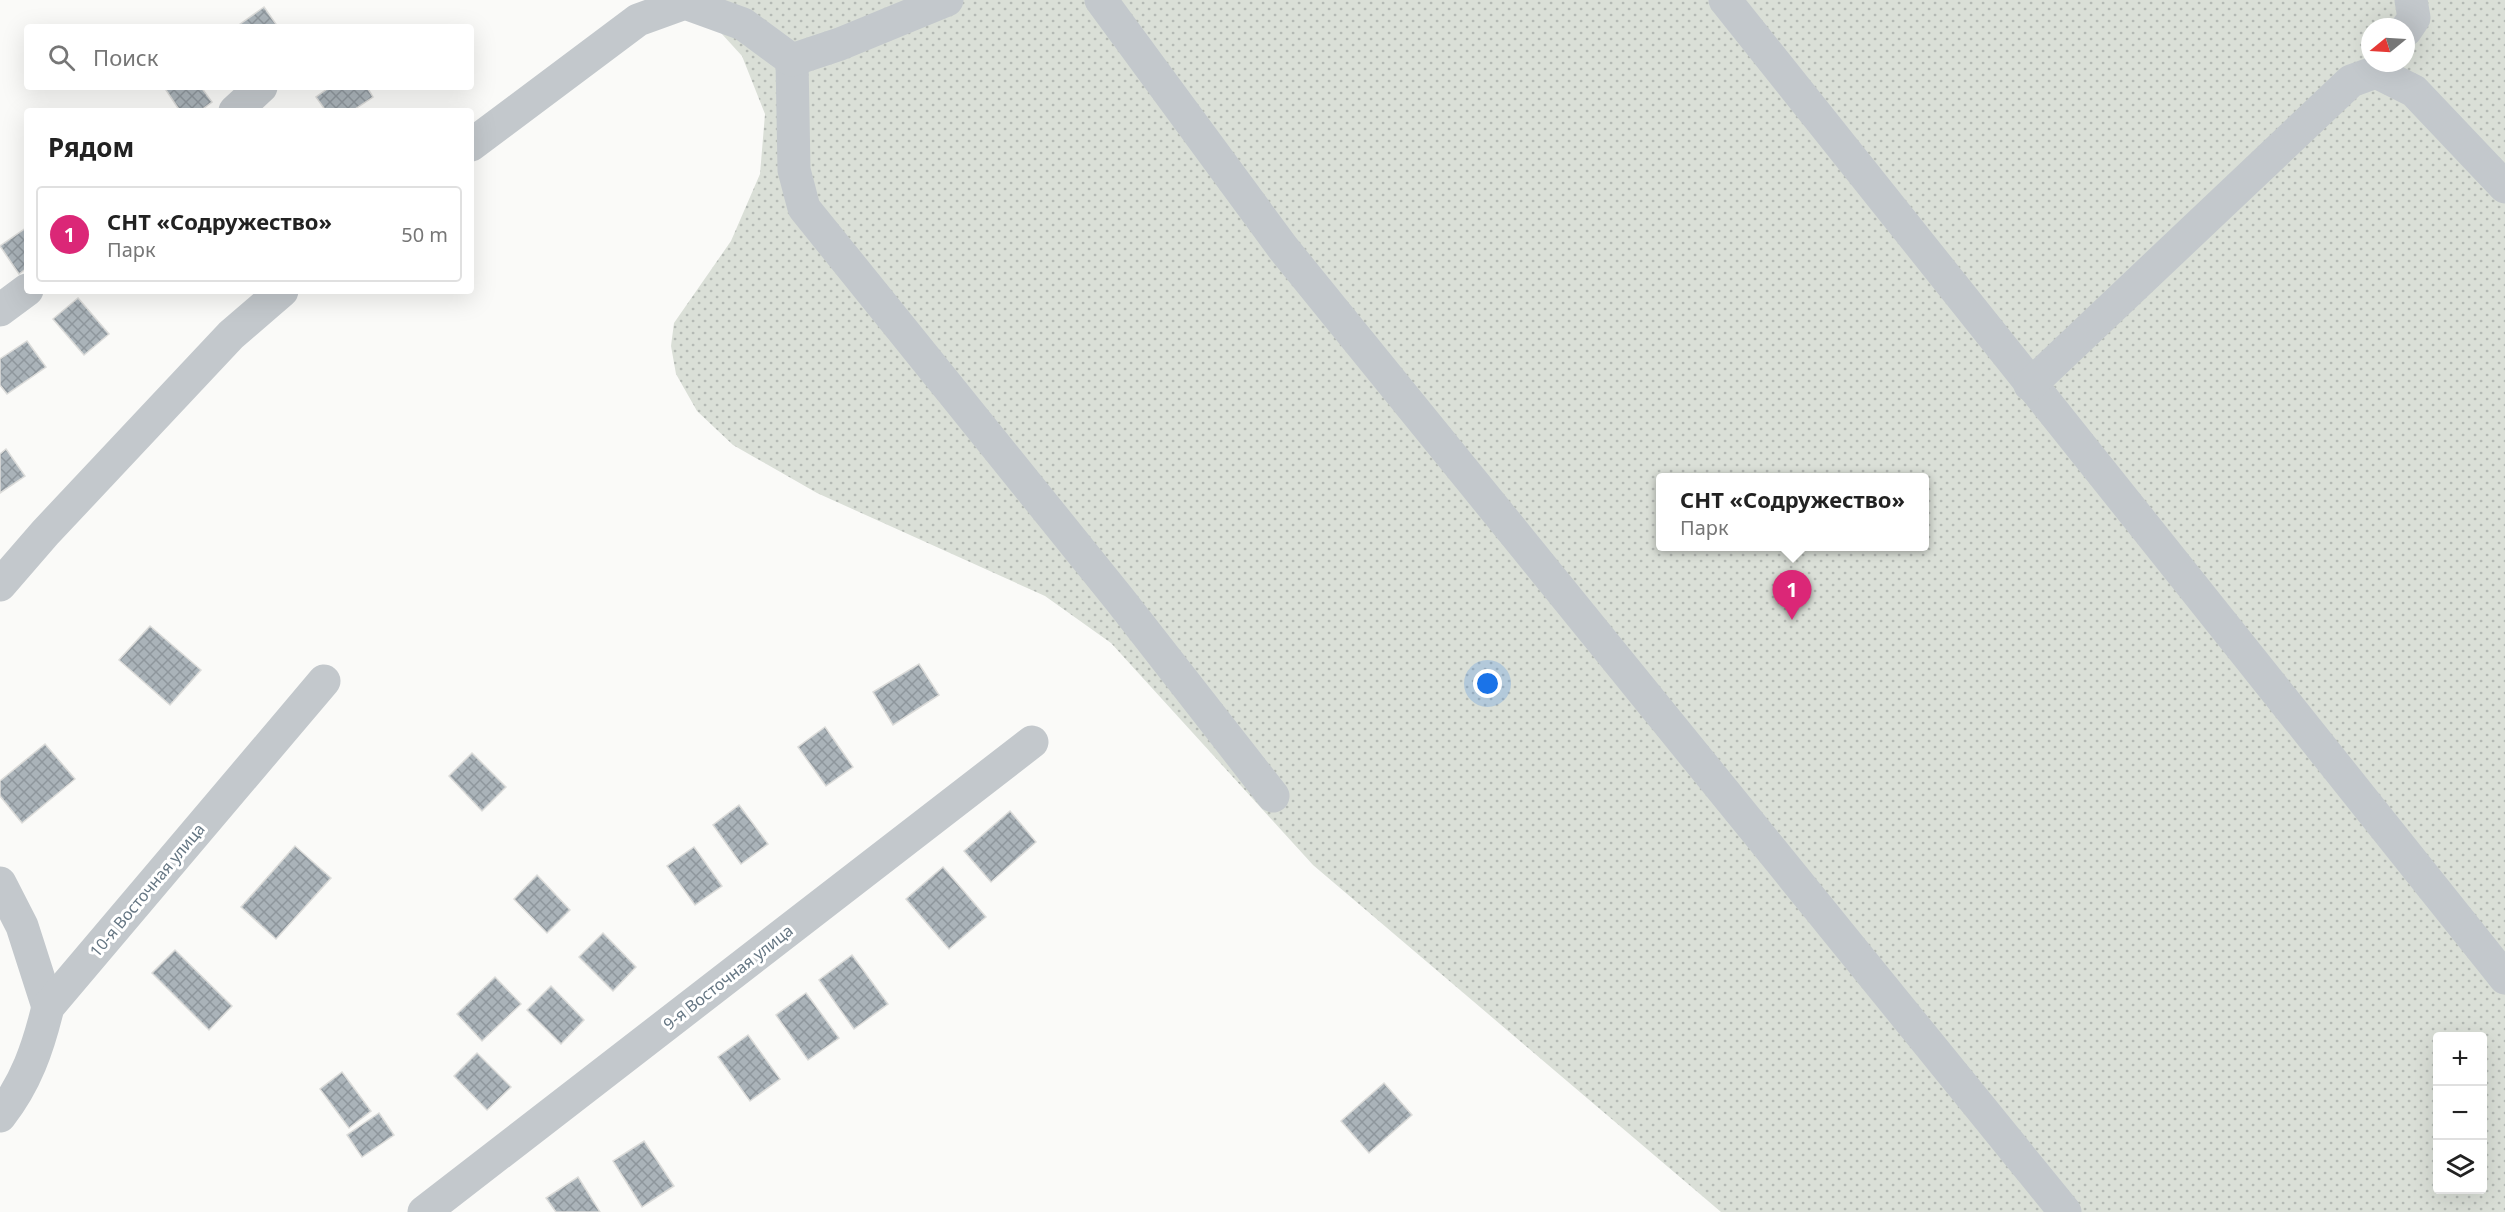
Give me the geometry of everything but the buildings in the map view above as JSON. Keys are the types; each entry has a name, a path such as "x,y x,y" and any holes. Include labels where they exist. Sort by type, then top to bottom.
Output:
{"street":[{"path":"792,60 840,44 948,0"},
{"path":"1101,0 1283,248 2065,1212"},
{"path":"1725,0 2505,978"},
{"path":"2412,0 2414,18"},
{"path":"474,143 638,20 685,3 743,24 792,60"},
{"path":"792,60 794,170 804,208 1120,600 1273,796"},
{"path":"2030,385 2351,81 2371,72"},
{"path":"2386,72 2414,91 2505,187"},
{"path":"238,108 258,90"},
{"path":"0,310 24,292"},
{"path":"0,585 45,533 231,335 279,294"},
{"name":"10-я Восточная улица","path":"0,1116 18,1093 39,1046 48,1007 324,681"},
{"name":"9-я Восточная улица","path":"424,1212 1032,742"},
{"path":"0,883 22,926 48,1007"}],"shaded area":[{"path":"691,0 2505,0 2505,1212 1721,1212 1313,865 1111,643 1045,596 817,493 733,445 697,411 676,374 671,346 674,323 731,241 760,174 765,114 742,56"}],"place":[{"name":"СНТ «Содружество»","path":"1792,620"}]}
